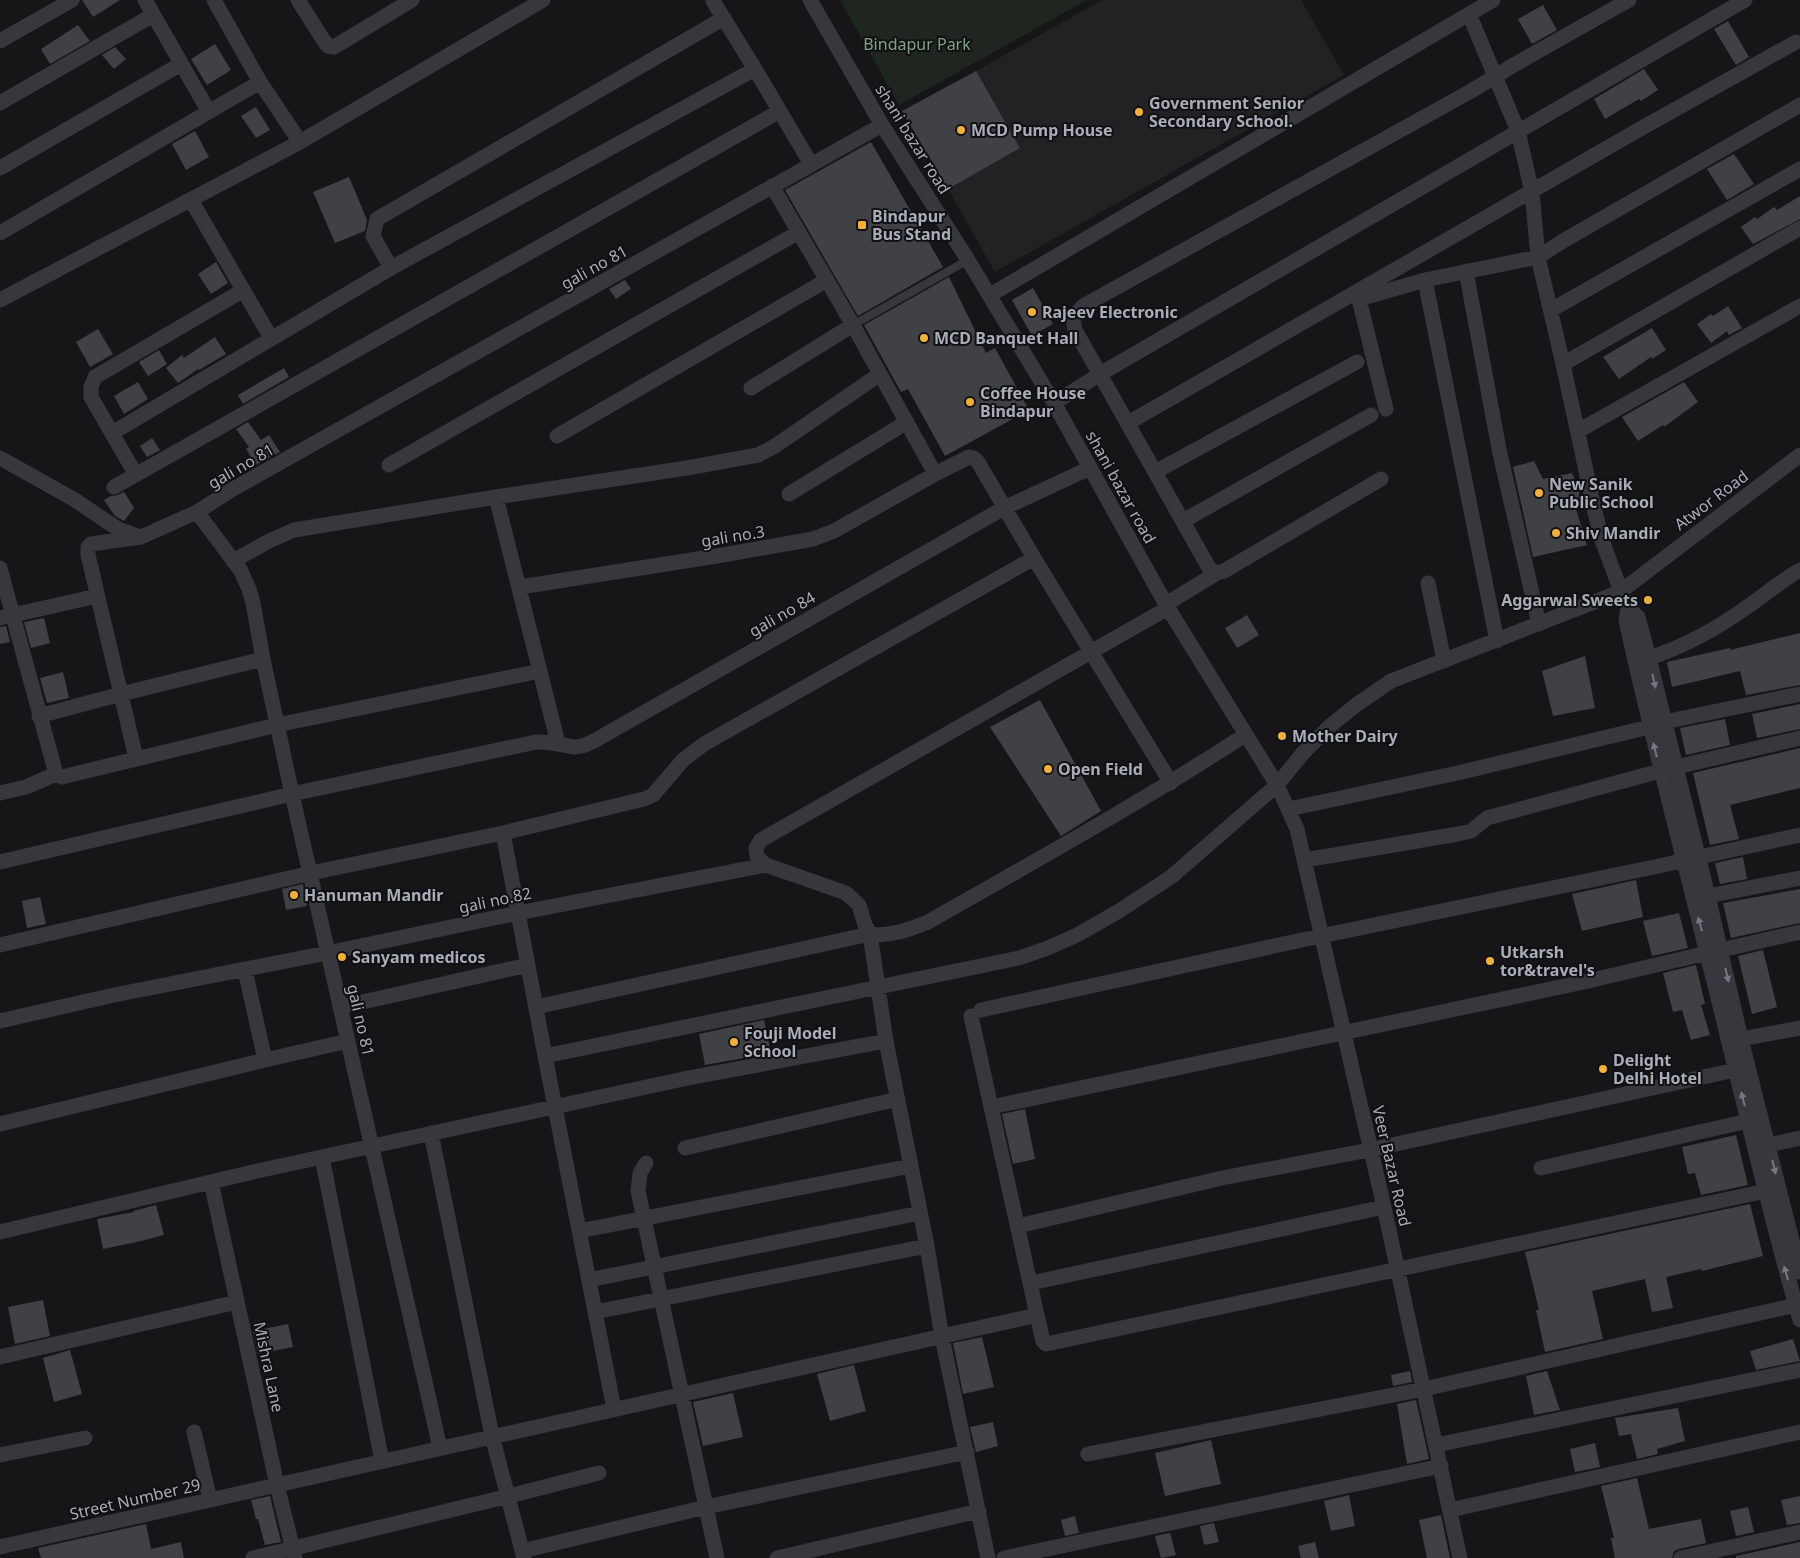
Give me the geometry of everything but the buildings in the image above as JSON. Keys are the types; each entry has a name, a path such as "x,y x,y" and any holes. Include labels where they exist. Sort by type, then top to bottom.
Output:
{"street":[{"path":"0,41 72,0"},
{"path":"145,0 209,112"},
{"path":"214,0 260,82 300,142"},
{"path":"298,0 324,41 328,46 334,47 412,0"},
{"path":"0,300 300,142 543,0"},
{"name":"shani bazar road","path":"810,0 882,125 968,260 1054,402 1167,606 1277,785"},
{"path":"990,296 1493,0"},
{"path":"1217,573 1208,568 1075,330 1073,318 1083,306 1473,90 1629,0"},
{"path":"1054,402 1745,0"},
{"path":"713,1 811,164"},
{"path":"1470,14 1518,131 1532,192 1538,257 1602,540 1620,592 1628,608 1638,617 1649,658 1657,724 1660,771 1691,859 1708,896 1714,951 1735,1070 1800,1320"},
{"path":"0,103 153,15"},
{"path":"391,268 372,236 377,219 724,18"},
{"path":"1128,423 1796,42"},
{"path":"0,168 182,64"},
{"path":"112,434 391,268 755,69"},
{"path":"0,233 260,82"},
{"path":"1386,409 1359,299 1425,280 1538,257 1800,105"},
{"path":"114,487 780,111"},
{"name":"gali no 81","path":"440,1448 327,954 311,873 263,659 252,596 240,571 197,512 233,489 882,125"},
{"path":"1551,310 1800,169"},
{"path":"772,186 853,325 930,466 937,473"},
{"path":"191,200 242,291 271,338"},
{"path":"1563,364 1800,228"},
{"path":"389,466 799,232"},
{"path":"1466,271 1499,449 1539,624"},
{"path":"557,436 827,280"},
{"path":"1425,280 1497,640"},
{"path":"136,475 91,397 91,387 95,377 242,291"},
{"path":"1578,431 1800,306"},
{"path":"751,388 853,325"},
{"path":"1155,472 1357,362"},
{"path":"233,561 268,541 294,530 687,468 758,455 775,446 880,374"},
{"path":"1183,521 1371,415"},
{"path":"788,494 907,422"},
{"name":"Atwor Road","path":"544,1056 1019,958 1077,935 1119,911 1171,877 1277,785 1303,753 1330,726 1391,681 1620,592 1800,455"},
{"path":"0,458 75,500 118,529 141,537"},
{"name":"gali no.3","path":"520,587 813,539 834,531 964,459 974,458 1004,508"},
{"name":"gali no 84","path":"558,743 575,747 603,736 1004,508 1090,468"},
{"path":"988,1558 942,1337 927,1246 886,1041 870,934 864,925 859,905 846,893 766,865 758,857 756,848 761,840 1090,652 1167,606 1217,573 1224,571 1381,479"},
{"path":"0,862 292,794 536,742 558,743 496,497"},
{"path":"1004,508 1171,783"},
{"path":"136,758 97,596 88,547 96,543 141,537 197,512"},
{"path":"0,945 311,873 503,833 644,799 653,794 683,760 704,744 1034,558"},
{"path":"0,568 6,617 40,716 56,774"},
{"path":"1649,658 1675,649 1701,636 1800,570"},
{"path":"1428,583 1444,661"},
{"path":"6,617 97,596"},
{"path":"1628,608 1626,620 1657,724 1676,767 1691,859 1714,951 1741,1039 1797,1252 1800,1272"},
{"path":"40,716 263,659"},
{"path":"0,793 26,787 56,774 58,776 67,776 277,725 540,671"},
{"path":"1288,810 1462,772 1657,724 1800,694"},
{"path":"536,1007 870,934 889,934 910,929 928,922 1171,783 1245,735"},
{"path":"1676,767 1800,738"},
{"path":"1305,860 1471,831 1487,818 1493,816 1660,771"},
{"name":"Veer Bazar Road","path":"1277,785 1297,829 1305,860 1369,1150 1384,1207 1460,1558"},
{"path":"503,833 544,1056 614,1409"},
{"path":"1766,1191 1046,1344 1043,1341 991,1106 976,1013 1800,835"},
{"name":"gali no.82","path":"0,1021 114,995 766,865"},
{"path":"1708,896 1800,878"},
{"path":"991,1106 1584,982 1800,932"},
{"path":"340,1007 528,965"},
{"path":"245,970 265,1060"},
{"path":"1741,1039 1800,1028"},
{"path":"0,1124 348,1041"},
{"path":"0,1232 322,1157 555,1106 688,1078 886,1041"},
{"path":"1018,1226 1222,1178 1369,1150 1735,1070"},
{"path":"685,1148 898,1099"},
{"path":"1541,1168 1748,1121"},
{"path":"431,1133 492,1436 523,1555 706,1507 967,1452"},
{"path":"1768,1145 1800,1138"},
{"path":"322,1157 382,1461"},
{"path":"646,1163 640,1173 638,1191 717,1558"},
{"path":"579,1231 911,1166"},
{"name":"Mishra Lane","path":"212,1182 277,1485 294,1554"},
{"path":"1031,1283 1384,1207"},
{"path":"589,1280 920,1213"},
{"path":"595,1312 927,1246"},
{"path":"0,1357 237,1302"},
{"path":"1088,1454 1424,1388 1796,1305"},
{"name":"Street Number 29","path":"0,1547 1037,1315"},
{"path":"1436,1445 1800,1370"},
{"path":"194,1432 210,1500"},
{"path":"1450,1510 1800,1432"},
{"path":"0,1455 84,1438"},
{"path":"1004,1558 1441,1466"},
{"path":"253,1558 294,1554 599,1473"},
{"path":"777,1558 979,1511"},
{"path":"1681,1558 1800,1532"}],"lane":[{"path":"853,325 968,260"}],"shaded area":[{"name":"Government Senior Secondary School.","path":"1102,0 1301,0 1344,75 995,272 948,189 1020,148 976,71"}],"green space":[{"name":"Bindapur Park","path":"840,0 1087,0 899,105"}],"place":[{"name":"Government Senior Secondary School.","path":"1139,112"},
{"name":"MCD Pump House","path":"961,130"},
{"name":"Bindapur Bus Stand","path":"862,225"},
{"name":"Rajeev Electronic","path":"1032,312"},
{"name":"MCD Banquet Hall","path":"924,338"},
{"name":"Coffee House Bindapur","path":"970,402"},
{"name":"New Sanik Public School","path":"1539,493"},
{"name":"Shiv Mandir","path":"1556,533"},
{"name":"Aggarwal Sweets","path":"1648,600"},
{"name":"Mother Dairy","path":"1282,736"},
{"name":"Open Field","path":"1048,769"},
{"name":"Hanuman Mandir","path":"294,895"},
{"name":"Sanyam medicos","path":"342,957"},
{"name":"Utkarsh tor&travel's","path":"1490,961"},
{"name":"Fouji Model School","path":"734,1042"},
{"name":"Delight Delhi Hotel","path":"1603,1069"}]}
